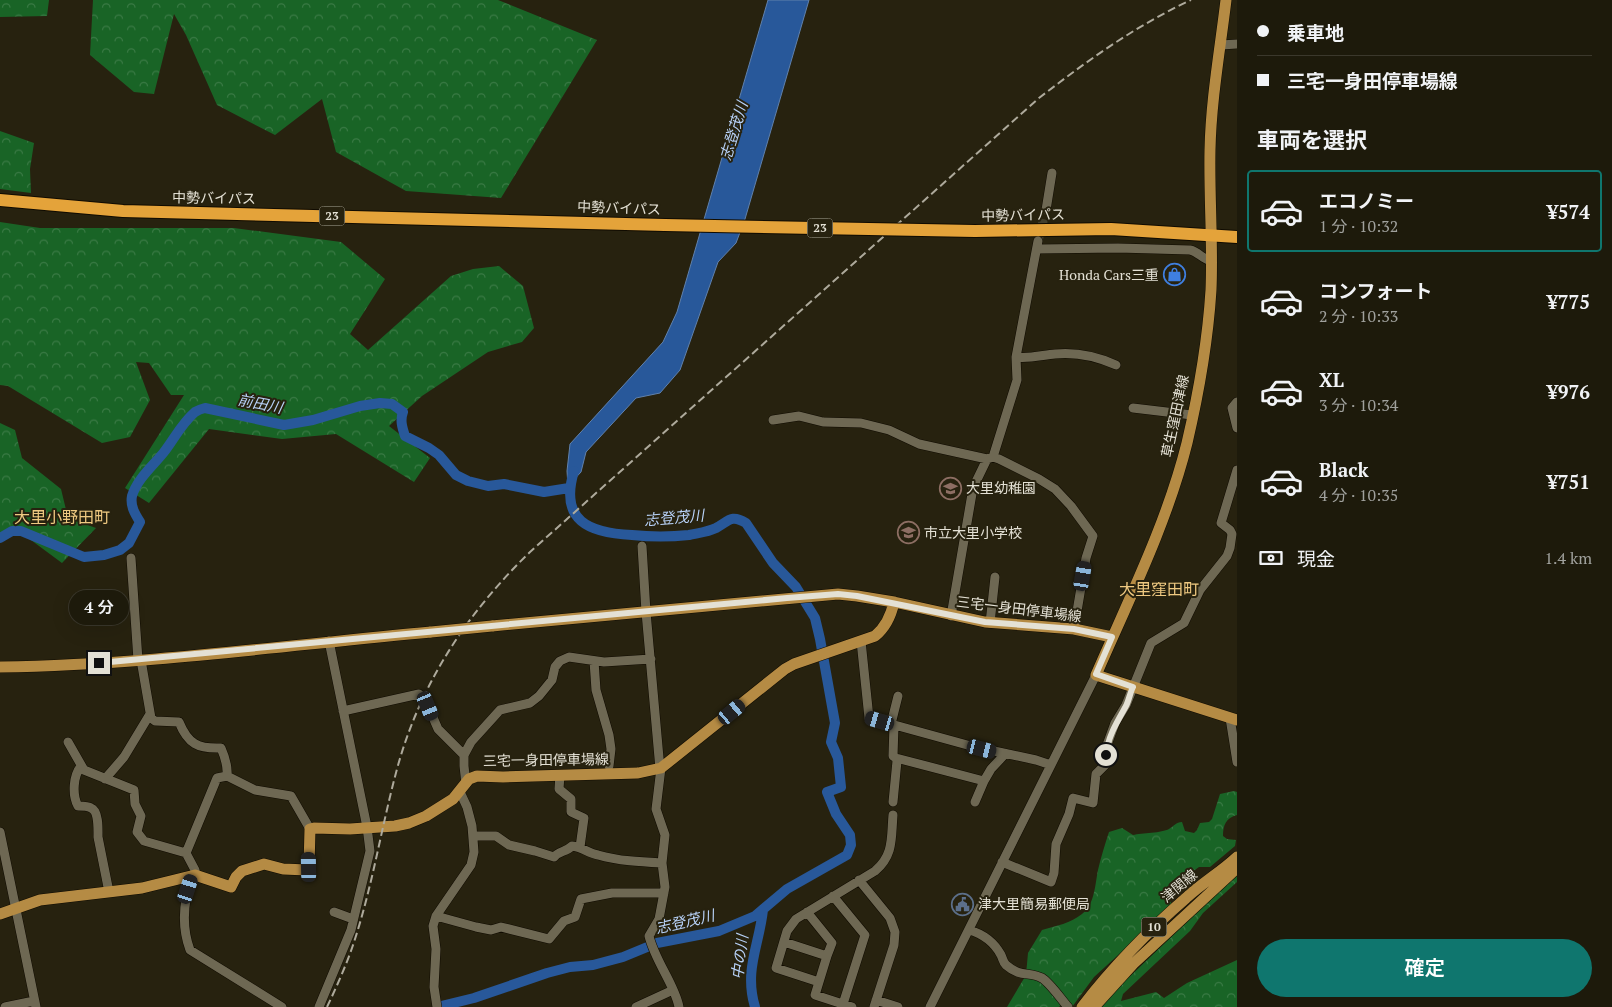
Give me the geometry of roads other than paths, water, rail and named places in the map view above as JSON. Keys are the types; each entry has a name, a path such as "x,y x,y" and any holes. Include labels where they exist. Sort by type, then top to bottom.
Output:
{"highway":[{"name":"中勢バイパス","path":"0,200 124,211 975,231 1111,229 1237,237"}],"main road":[{"name":"草生窪田津線","path":"1096,674 1162,521 1179,471 1192,415 1209,308 1212,110 1226,0"},
{"name":"三宅一身田停車場線","path":"0,667 139,660 819,595 857,596 990,623 1074,629 1112,637"},
{"name":"三宅一身田停車場線","path":"310,829 395,826 416,821 453,799 473,777 482,775 503,777 638,773 661,769 776,675 794,664 875,636 880,632 890,616 894,602"},
{"path":"1096,674 1234,719"},
{"path":"0,914 40,900 142,888 194,875 231,887 236,877 242,871 264,864 283,869 306,870 309,867 310,829"},
{"name":"津関線","path":"1082,1007 1106,976 1141,939 1187,896 1237,857"},
{"name":"津関線","path":"1094,1007 1133,964 1237,868"}],"street":[{"path":"1221,40 1237,44"},
{"path":"1046,210 1052,173"},
{"path":"951,616 973,488 990,458 1017,380 1016,357 1038,245 1190,250 1198,252 1202,257 1211,261"},
{"path":"1016,357 1063,354 1085,355 1100,358 1116,365"},
{"path":"1237,402 1232,408 1237,428"},
{"path":"1134,408 1192,415"},
{"path":"773,420 794,416 823,422 861,423 876,426 900,434 914,443 1012,464 1055,489 1071,506 1093,538 1086,558 1074,629"},
{"path":"1002,862 1050,882 1054,873 1056,844 1070,814 1073,798 1093,803 1096,774 1105,765 1107,744 1115,723 1126,705 1151,643 1184,623 1200,590 1227,556 1232,534 1221,523 1237,470"},
{"path":"642,546 646,612 661,769 656,809 665,835 662,863 665,887 659,919 649,933 654,952 673,990 679,1007"},
{"path":"131,558 139,660 151,718 155,721 179,722 187,739 206,748 221,748 225,757 228,771 227,776"},
{"path":"990,623 995,577"},
{"path":"319,1007 351,930 370,851 329,641"},
{"path":"861,641 869,718 1051,765"},
{"path":"436,1005 434,987 436,949 433,929 436,916 471,865 474,852 472,826 463,788 464,755 471,742 500,710 530,703 539,696 552,680 555,667 560,661 573,657 594,661 651,659"},
{"path":"594,661 596,690 609,735 611,749 609,766"},
{"path":"930,1007 1096,674"},
{"path":"343,711 419,694 428,706 438,729 464,755"},
{"path":"893,802 896,758 893,756 892,725 898,696"},
{"path":"105,780 124,758 150,714"},
{"path":"1234,719 1237,762"},
{"path":"68,742 84,770 134,790 135,804 141,816 138,832 144,841 186,853 195,870 186,898 185,915 190,950 282,1007"},
{"path":"975,802 991,769 1005,754"},
{"path":"896,758 984,781"},
{"path":"81,766 75,780 76,802 78,806 91,808 95,811 109,892"},
{"path":"560,775 559,789 571,799 571,812 584,818 580,847"},
{"path":"186,853 217,778 227,776 255,790 292,796 310,829"},
{"path":"819,982 776,968 789,926 796,919 875,871 884,863 891,843 893,815"},
{"path":"0,832 35,1004 6,1007"},
{"path":"472,836 496,836 510,845 535,850 554,857 572,846 580,847 597,855 628,861 662,863"},
{"path":"859,880 890,918 895,932 894,945 875,1004 898,1007"},
{"path":"436,916 476,928 489,930 501,928 549,939 564,921 575,917 580,899 612,893 664,892"},
{"path":"833,896 864,935 843,1004"},
{"path":"334,912 353,919"},
{"path":"807,912 832,943 815,995 852,1007"},
{"path":"968,930 989,939 995,944 1004,963 1013,970 1021,975 1032,975 1043,979 1068,1007"},
{"path":"784,942 827,956"},
{"path":"636,1007 673,990"}],"water":[{"path":"768,0 809,0 745,219 736,243 718,262 680,370 660,393 636,398 586,452 581,472 568,486 567,471 570,444 663,342 677,312"}],"waterway":[{"name":"前田川","path":"0,538 12,531 21,531 84,557 104,555 120,550 129,543 140,522 132,507 134,490 186,421 195,412 205,408 284,425 313,420 360,406 380,403 392,404 403,412 402,424 405,436 439,455 456,475 468,481 488,486 504,484 544,492 569,488"},
{"name":"志登茂川","path":"437,1007 474,998 547,973 570,967 593,965 623,957 657,943 719,931 755,916 787,889 847,855 851,845 850,835 836,814 827,792 841,787 838,758 831,742 835,723 820,639 815,618 796,587 773,563 746,523 741,520 733,519 706,531 675,536 617,534 591,527 581,521 574,513 570,488 574,471"},
{"name":"中の川","path":"755,1007 751,981 753,958 763,910"}],"tunnel":[{"path":"1038,241 1046,210"}],"railway":[{"path":"327,1007 352,948 359,926 397,769 419,708 448,652 466,625 507,575 530,552 1039,98 1112,45 1150,21 1191,0"}],"place":[{"name":"Honda Cars三重","path":"1175,275"},
{"name":"大里幼稚園","path":"950,488"},
{"name":"市立大里小学校","path":"908,533"},
{"name":"津大里簡易郵便局","path":"962,904"}],"district":[{"name":"大里小野田町","path":"62,517"},
{"name":"大里窪田町","path":"1159,589"}]}
